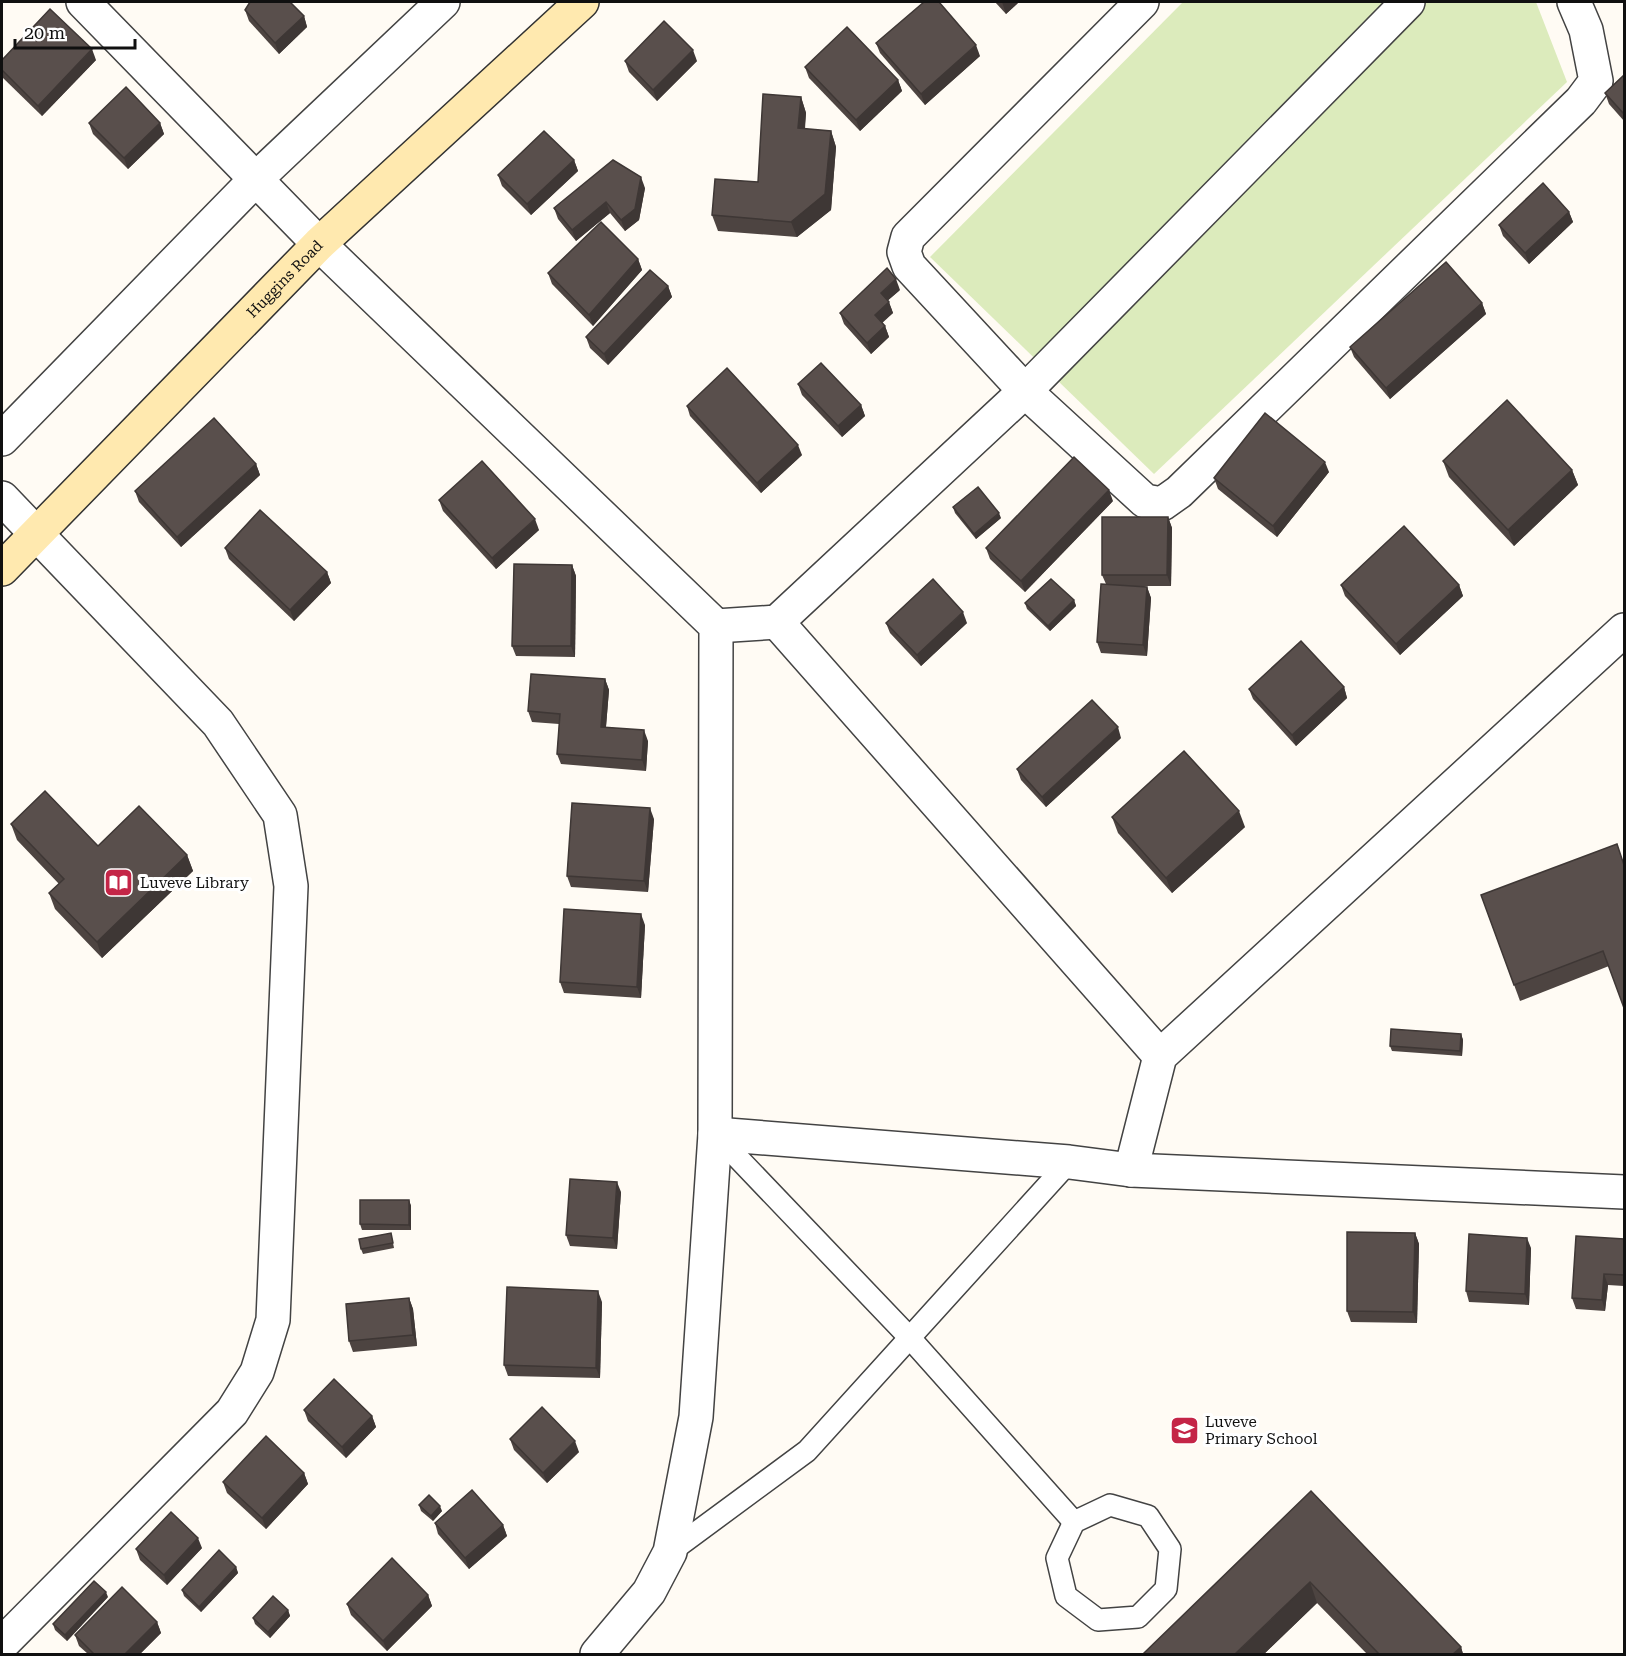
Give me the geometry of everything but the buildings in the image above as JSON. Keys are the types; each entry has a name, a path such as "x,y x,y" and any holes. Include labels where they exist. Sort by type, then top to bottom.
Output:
{"street":[{"path":"83,2 319,244 716,626 715,1134 696,1417 670,1552 649,1592 597,1654"},
{"path":"2,439 256,179 443,2"},
{"name":"Huggins Road","path":"2,569 319,244 582,2"},
{"path":"1142,2 908,237 904,252 909,266 1025,391 1145,501 1162,504 1179,492 1581,101 1596,81 1586,30 1574,2"},
{"path":"716,626 777,622 1025,391 1408,2"},
{"path":"2,498 218,723 280,815 291,886 273,1320 258,1372 232,1412 2,1644"},
{"path":"777,622 1160,1056"},
{"path":"1131,1170 1160,1056 1624,630"},
{"path":"715,1134 1069,1162 1131,1170 1624,1192"}],"lane":[{"path":"715,1134 909,1337 1074,1522"},
{"path":"670,1552 807,1451 1069,1162"},
{"path":"1110,1505 1148,1516 1154,1524 1170,1549 1166,1589 1138,1617 1098,1620 1066,1596 1057,1558 1074,1522 1110,1505"}],"green space":[{"path":"1183,2 1536,2 1567,82 1154,474 930,257"}],"place":[{"name":"Luveve Library","path":"119,883"},
{"name":"Luveve Primary School","path":"1184,1431"}]}
